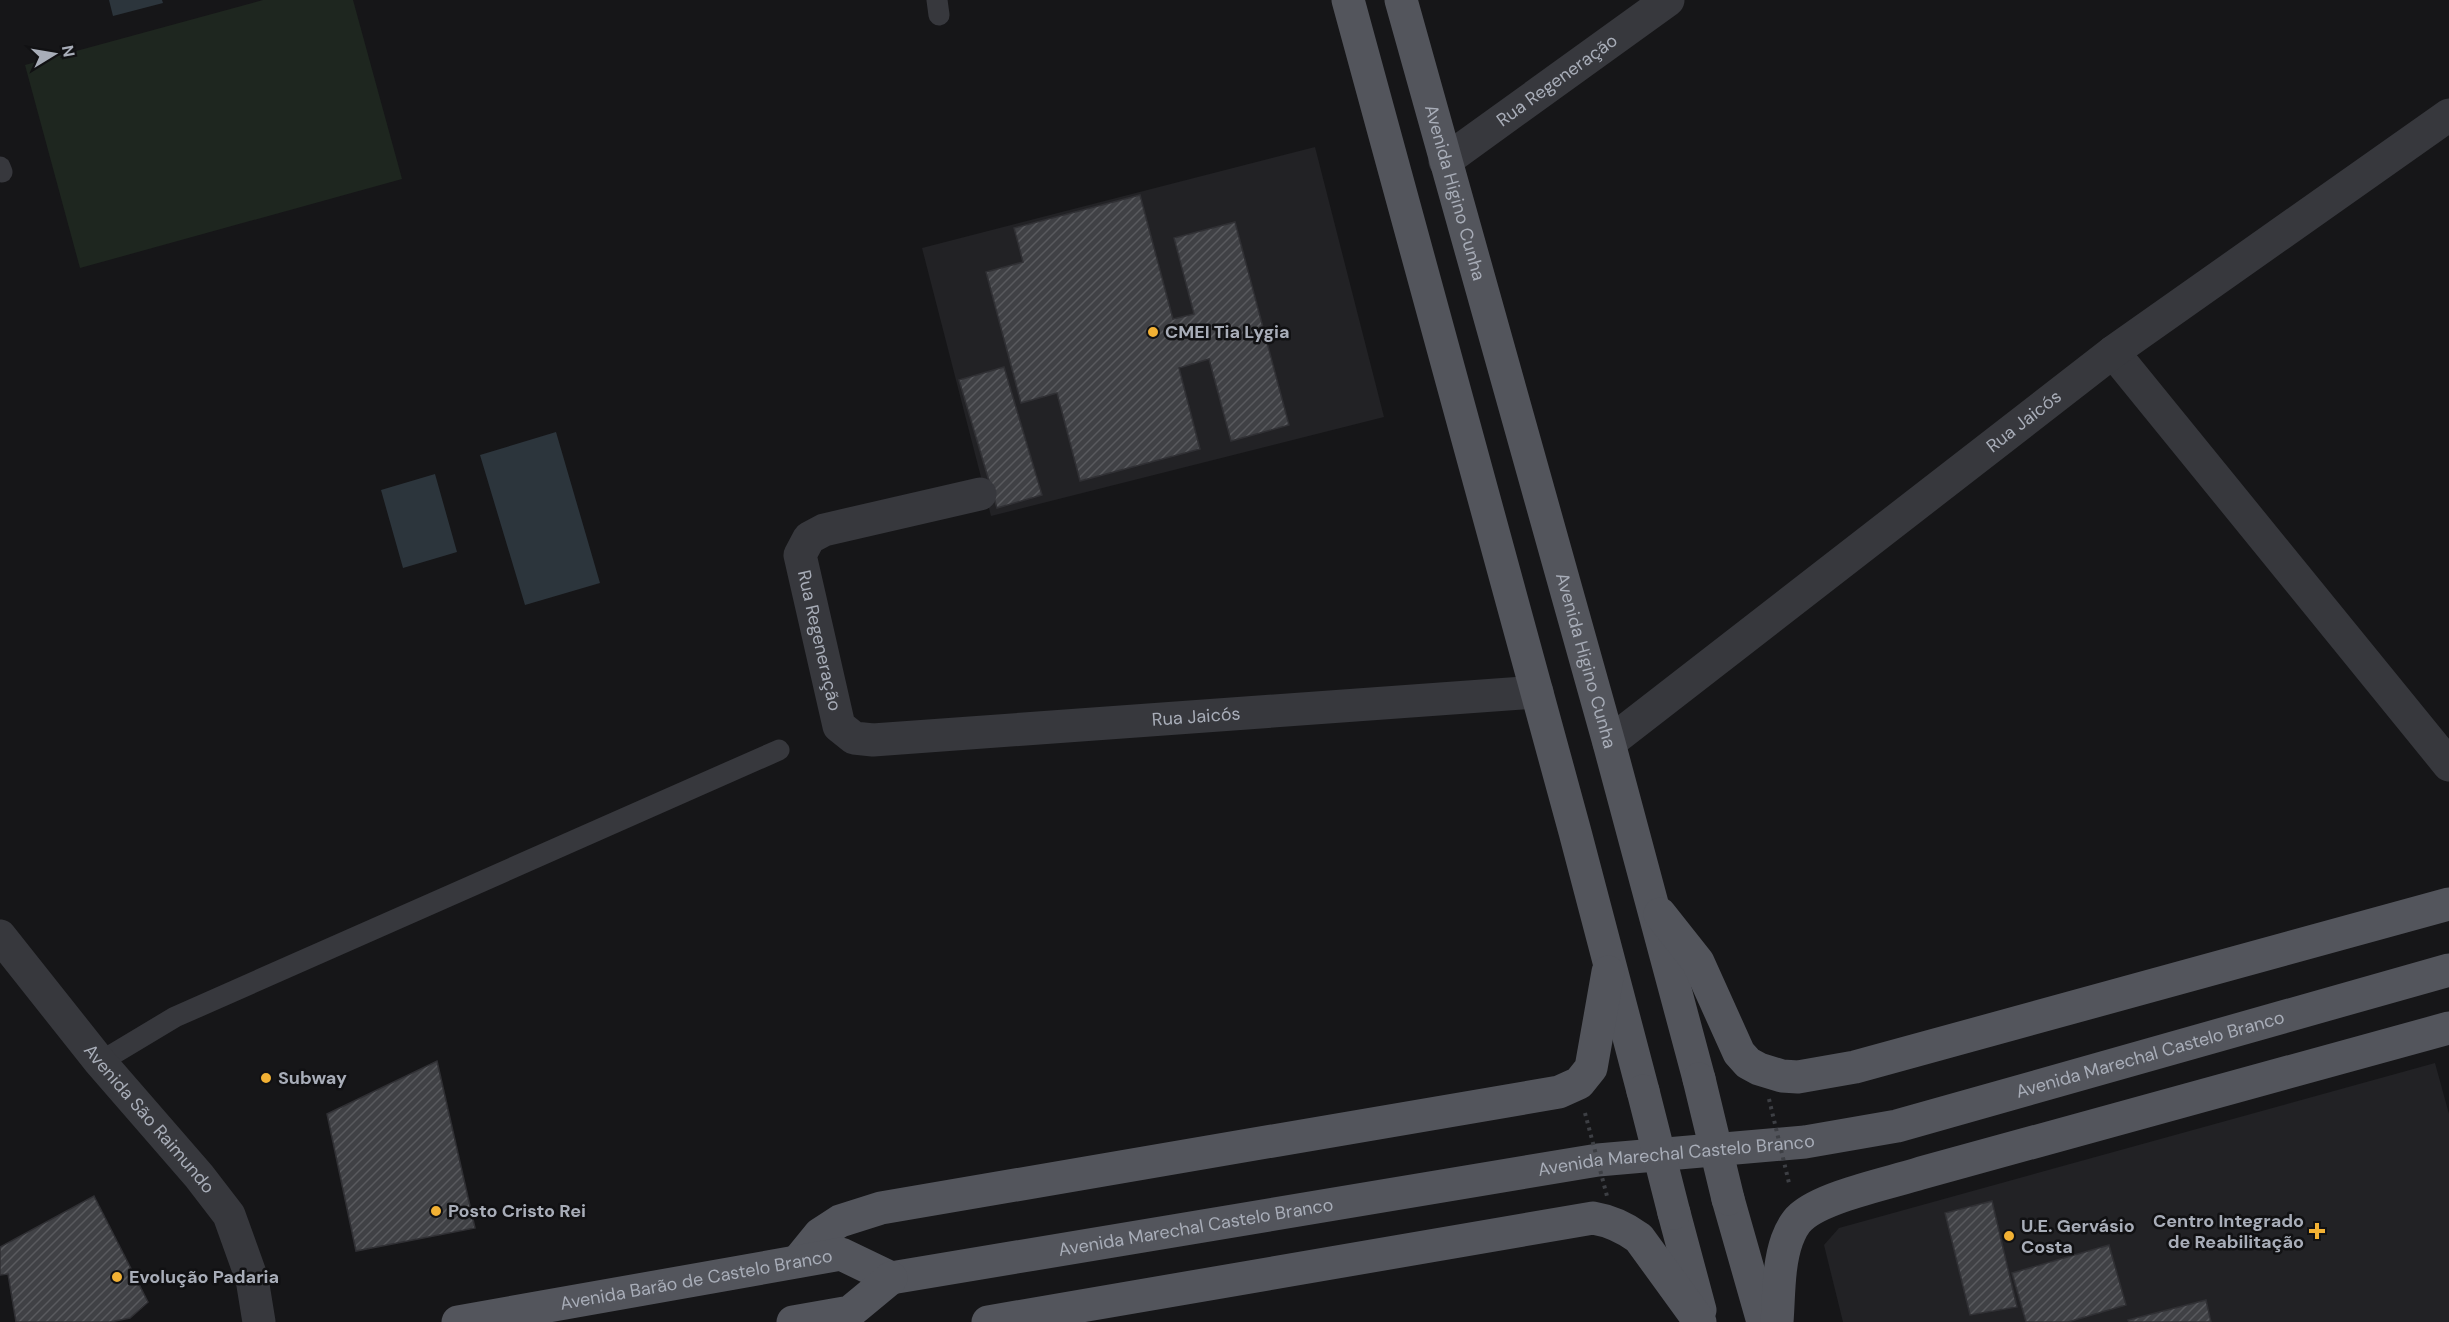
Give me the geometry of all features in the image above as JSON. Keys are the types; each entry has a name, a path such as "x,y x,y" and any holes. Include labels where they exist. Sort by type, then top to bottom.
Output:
{"main road":[{"path":"1348,0 1610,962 1702,1322"},
{"name":"Avenida Higino Cunha","path":"1401,0 1609,743 1699,1079 1728,1199 1763,1322"},
{"path":"1652,904 1698,962 1738,1053 1758,1070 1782,1077 1798,1077 1855,1067 2449,904"},
{"path":"798,1261 820,1234 840,1221 881,1208 1559,1092 1579,1083 1591,1068 1610,962"},
{"name":"Avenida Marechal Castelo Branco","path":"891,1278 1598,1160 1805,1142 1897,1126 2449,970"},
{"path":"1777,1322 1785,1245 1793,1226 1813,1209 1933,1170 2449,1028"},
{"path":"988,1322 1593,1218 1608,1220 1626,1228 1639,1238 1702,1322"},
{"name":"Avenida Barão de Castelo Branco","path":"458,1322 841,1254 891,1278"},
{"path":"793,1322 850,1312 891,1278"}],"street":[{"name":"Rua Regeneração","path":"1445,161 1668,0"},
{"name":"Rua Jaicós","path":"1609,743 2113,352 2449,115"},
{"path":"2113,352 2449,765"},
{"name":"Rua Regeneração","path":"854,738 839,726 800,555 809,538 825,530 980,494"},
{"name":"Rua Jaicós","path":"854,738 873,740 1537,692"},
{"name":"Avenida São Raimundo","path":"0,936 100,1062 200,1176 229,1215 252,1279 259,1322"}],"lane":[{"path":"100,1062 175,1017 779,750"}],"path":[{"path":"1769,1099 1789,1183"},
{"path":"1585,1113 1607,1196"}],"shaded area":[{"path":"109,0 162,0 163,3 113,16"},
{"path":"263,0 353,0 402,179 80,268 25,65"},
{"name":"CMEI Tia Lygia","path":"1315,147 1384,417 991,516 922,248"},
{"path":"556,432 600,583 525,605 480,455"},
{"path":"435,474 457,552 403,568 381,490"},
{"path":"2435,1063 2449,1114 2449,1322 1843,1322 1824,1245 1839,1228"}],"building":[{"path":"1140,195 1173,319 1194,314 1174,238 1235,222 1289,425 1231,441 1209,359 1179,368 1200,449 1080,481 1057,393 1021,403 986,272 1023,262 1014,228"},
{"path":"1004,367 1042,495 997,508 959,380"},
{"path":"437,1061 475,1228 356,1251 327,1114"},
{"path":"94,1196 148,1302 130,1318 110,1322 16,1322 8,1274 0,1275 0,1247"},
{"path":"1992,1201 2017,1307 1970,1315 1945,1213"},
{"path":"2109,1245 2126,1305 2068,1322 2026,1322 2012,1273"},
{"path":"2206,1300 2211,1322 2129,1322 2128,1320"}],"place":[{"name":"CMEI Tia Lygia","path":"1153,332"},
{"name":"Subway","path":"266,1078"},
{"name":"Posto Cristo Rei","path":"436,1211"},
{"name":"Centro Integrado de Reabilitação","path":"2317,1231"},
{"name":"U.E. Gervásio Costa","path":"2009,1236"},
{"name":"Evolução Padaria","path":"117,1277"}]}
